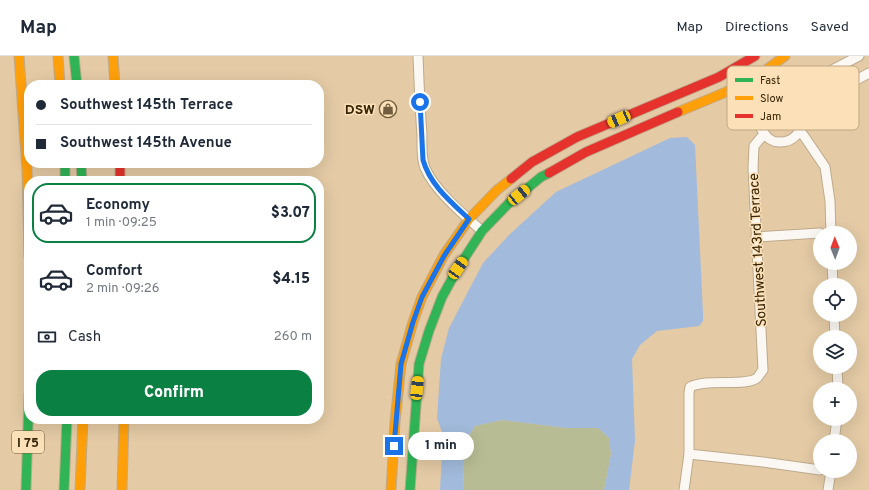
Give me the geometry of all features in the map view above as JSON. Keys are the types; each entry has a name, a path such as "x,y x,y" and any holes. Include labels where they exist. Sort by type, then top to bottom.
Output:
{"main road":[{"path":"19,56 24,127"},
{"path":"58,56 60,80"},
{"path":"74,56 76,80"},
{"path":"113,56 115,80"},
{"path":"738,66 755,56"},
{"path":"771,66 784,56"},
{"path":"391,490 395,422 401,364 413,322 422,297 444,256 469,219 497,190 532,162 577,137 727,72"},
{"path":"410,490 419,364 429,331 442,297 458,268 482,231 508,204 541,178 586,152 727,91"},
{"name":"I 75","path":"26,490 28,424"},
{"path":"64,490 67,424"},
{"path":"80,490 83,424"},
{"path":"122,490 124,424"}],"street":[{"path":"418,56 422,146 425,168 432,181 482,231"},
{"path":"840,66 859,56"},
{"path":"859,78 869,73"},
{"path":"762,130 770,140 778,142 786,142 794,138 800,131 804,136 825,167 830,201 831,226"},
{"name":"Southwest 143rd Terrace","path":"689,454 689,389 692,385 702,383 746,382 756,379 762,370 753,168 754,146 764,134"},
{"path":"756,238 813,234"},
{"path":"684,490 689,454 813,469"},
{"path":"828,490 829,478"}],"green space":[{"path":"502,420 566,428 598,428 609,438 611,454 604,490 463,490 465,442 475,426"}],"water":[{"path":"687,137 695,145 703,321 699,326 657,331 640,345 632,359 635,441 629,490 604,490 611,454 609,438 598,428 566,428 502,420 475,426 465,442 463,490 440,490 443,435 437,418 441,359 449,328 483,263 510,234 556,192 670,138"}],"traffic: fast":[{"path":"74,56 76,80"},
{"path":"65,168 65,176"},
{"path":"81,168 82,176"},
{"path":"410,490 419,364 429,331 442,297 458,268 482,231 508,204 541,177 549,173"},
{"path":"26,490 28,424"},
{"path":"64,490 67,424"}],"traffic: slow":[{"path":"19,56 24,127"},
{"path":"58,56 60,80"},
{"path":"113,56 115,80"},
{"path":"771,66 785,56"},
{"path":"678,112 727,91"},
{"path":"27,168 27,176"},
{"path":"391,490 395,422 401,364 422,297 444,255 469,219 497,190 511,179"},
{"path":"80,490 83,424"},
{"path":"122,490 124,424"}],"traffic: jam":[{"path":"738,66 755,56"},
{"path":"511,179 532,162 577,137 727,72"},
{"path":"549,173 586,152 678,112"},
{"path":"120,168 120,176"}],"place":[{"name":"DSW","path":"388,109"}],"route":[{"path":"394,446 401,364 413,322 422,297 444,256 469,219 432,181 425,168 423,160 420,102"}]}
